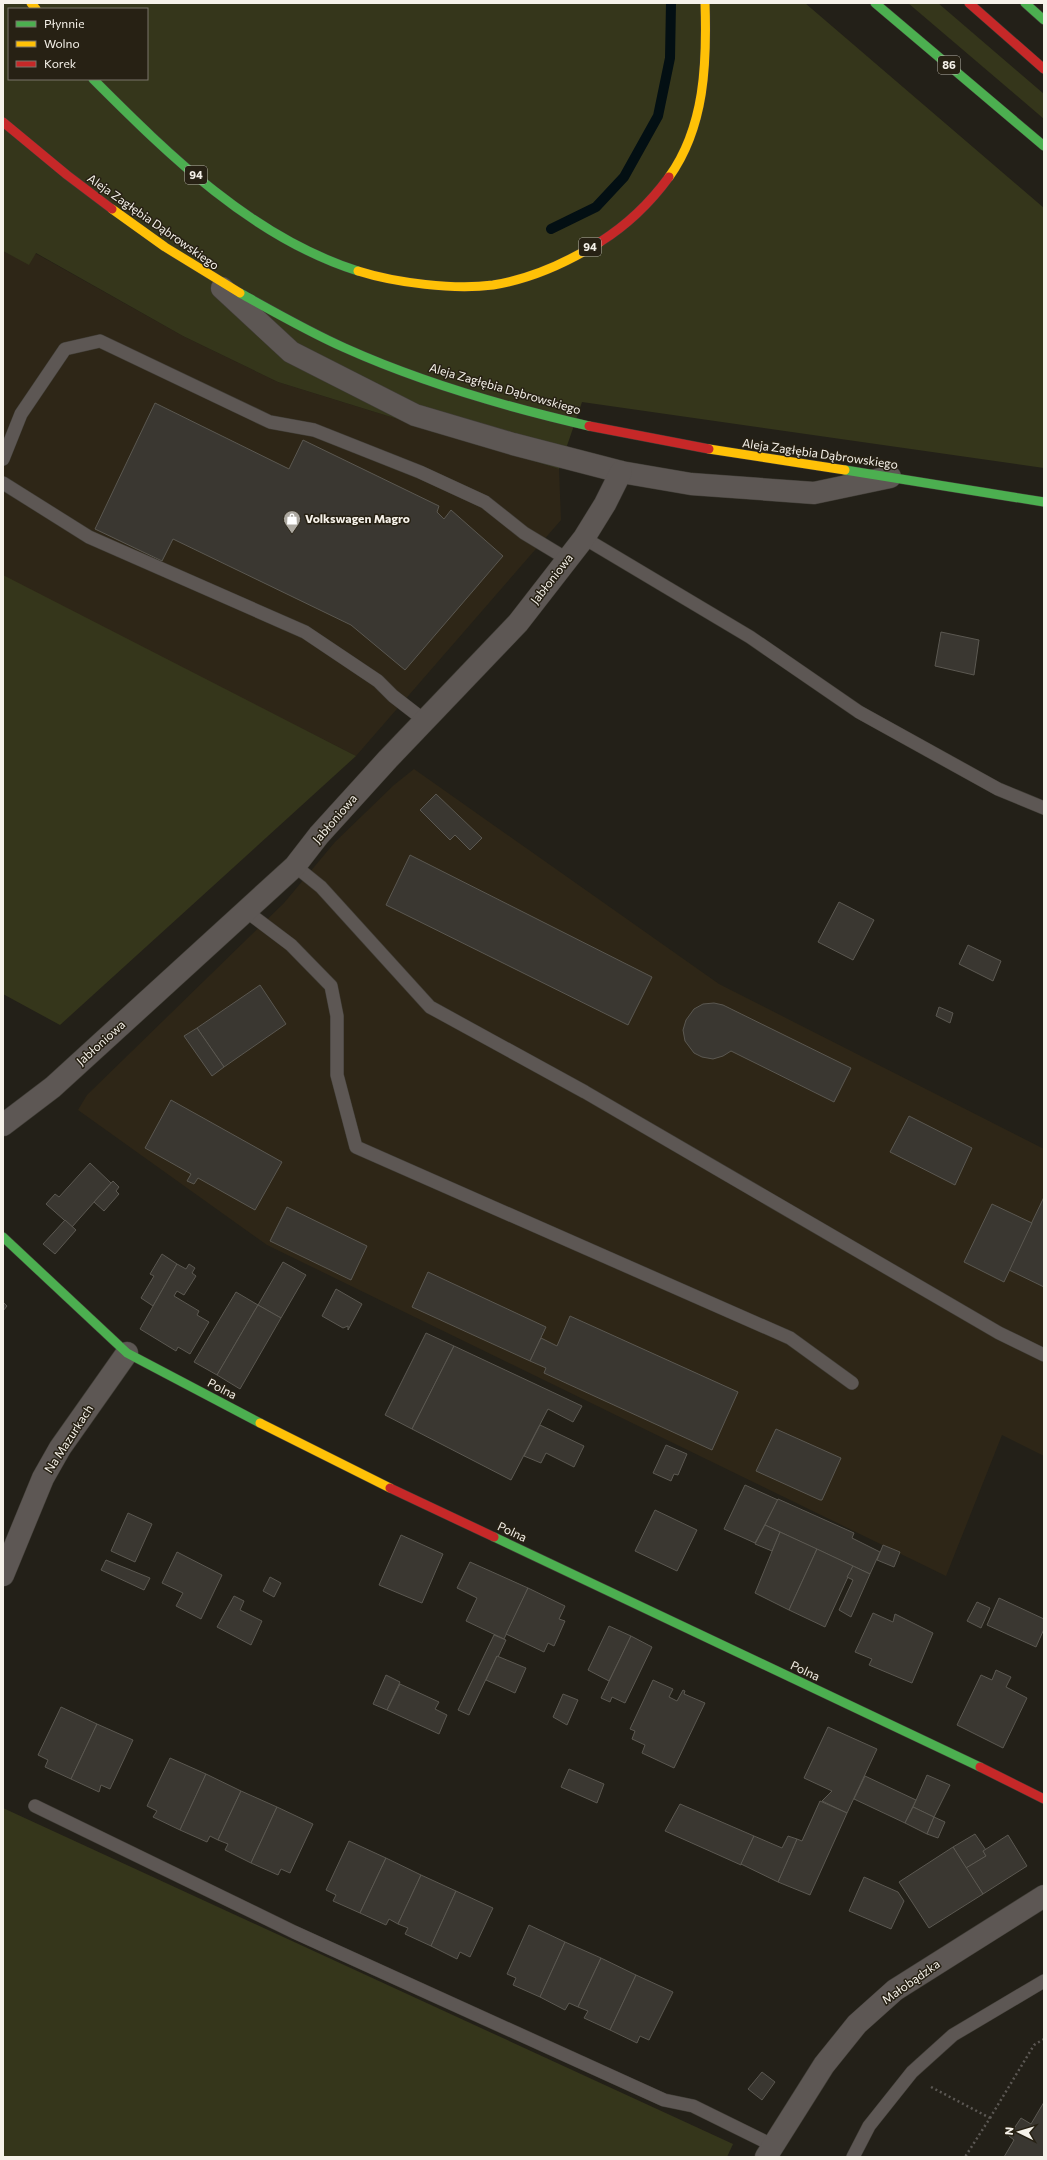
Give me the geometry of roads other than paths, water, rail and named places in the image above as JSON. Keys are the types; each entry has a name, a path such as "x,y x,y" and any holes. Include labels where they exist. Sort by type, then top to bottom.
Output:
{"main road":[{"name":"94","path":"94,80 135,121 186,168 274,230 313,252 352,269 403,283 450,285 496,284 532,275 570,258 612,234 643,209 670,178 690,140 703,93 707,46 704,3"},
{"name":"86","path":"875,3 1044,146"},
{"path":"968,3 1044,69"},
{"path":"1025,3 1044,20"},
{"name":"Aleja Zagłębia Dąbrowskiego","path":"3,122 61,173 123,219 213,279 302,327 368,358 469,394 589,426 675,444 834,470 894,477 1044,502"},
{"name":"Polna","path":"3,1237 127,1353 335,1462 996,1774 1044,1799"}],"street":[{"path":"213,279 291,352 415,415 513,444 622,472 691,484 814,493 894,477"},
{"name":"Jabłoniowa","path":"3,1125 53,1087 295,866 319,835 424,720 518,623 584,538 606,504 622,472"},
{"name":"Na Mazurkach","path":"3,1575 43,1478 60,1448 127,1353"},
{"name":"Małobądzka","path":"769,2151 824,2065 857,2024 896,1990 1044,1896"}],"lane":[{"path":"3,459 21,414 65,349 100,341 270,422 314,430 420,472 484,502 524,533 567,559"},
{"path":"3,483 89,537 305,632 378,681 393,696 424,720"},
{"path":"584,538 750,637 859,712 998,789 1044,808"},
{"path":"295,866 321,887 430,1007 585,1092 992,1329 1044,1355"},
{"path":"246,911 291,945 331,986 337,1016 337,1075 356,1147 790,1338 852,1383"},
{"path":"35,1806 294,1932 664,2100 693,2106 769,2151"},
{"path":"853,2157 869,2126 912,2072 953,2035 1044,1981"}],"waterway":[{"path":"551,229 596,207 624,177 658,116 670,58 671,3"}],"place":[{"name":"Volkswagen Magro","path":"292,534"}]}
